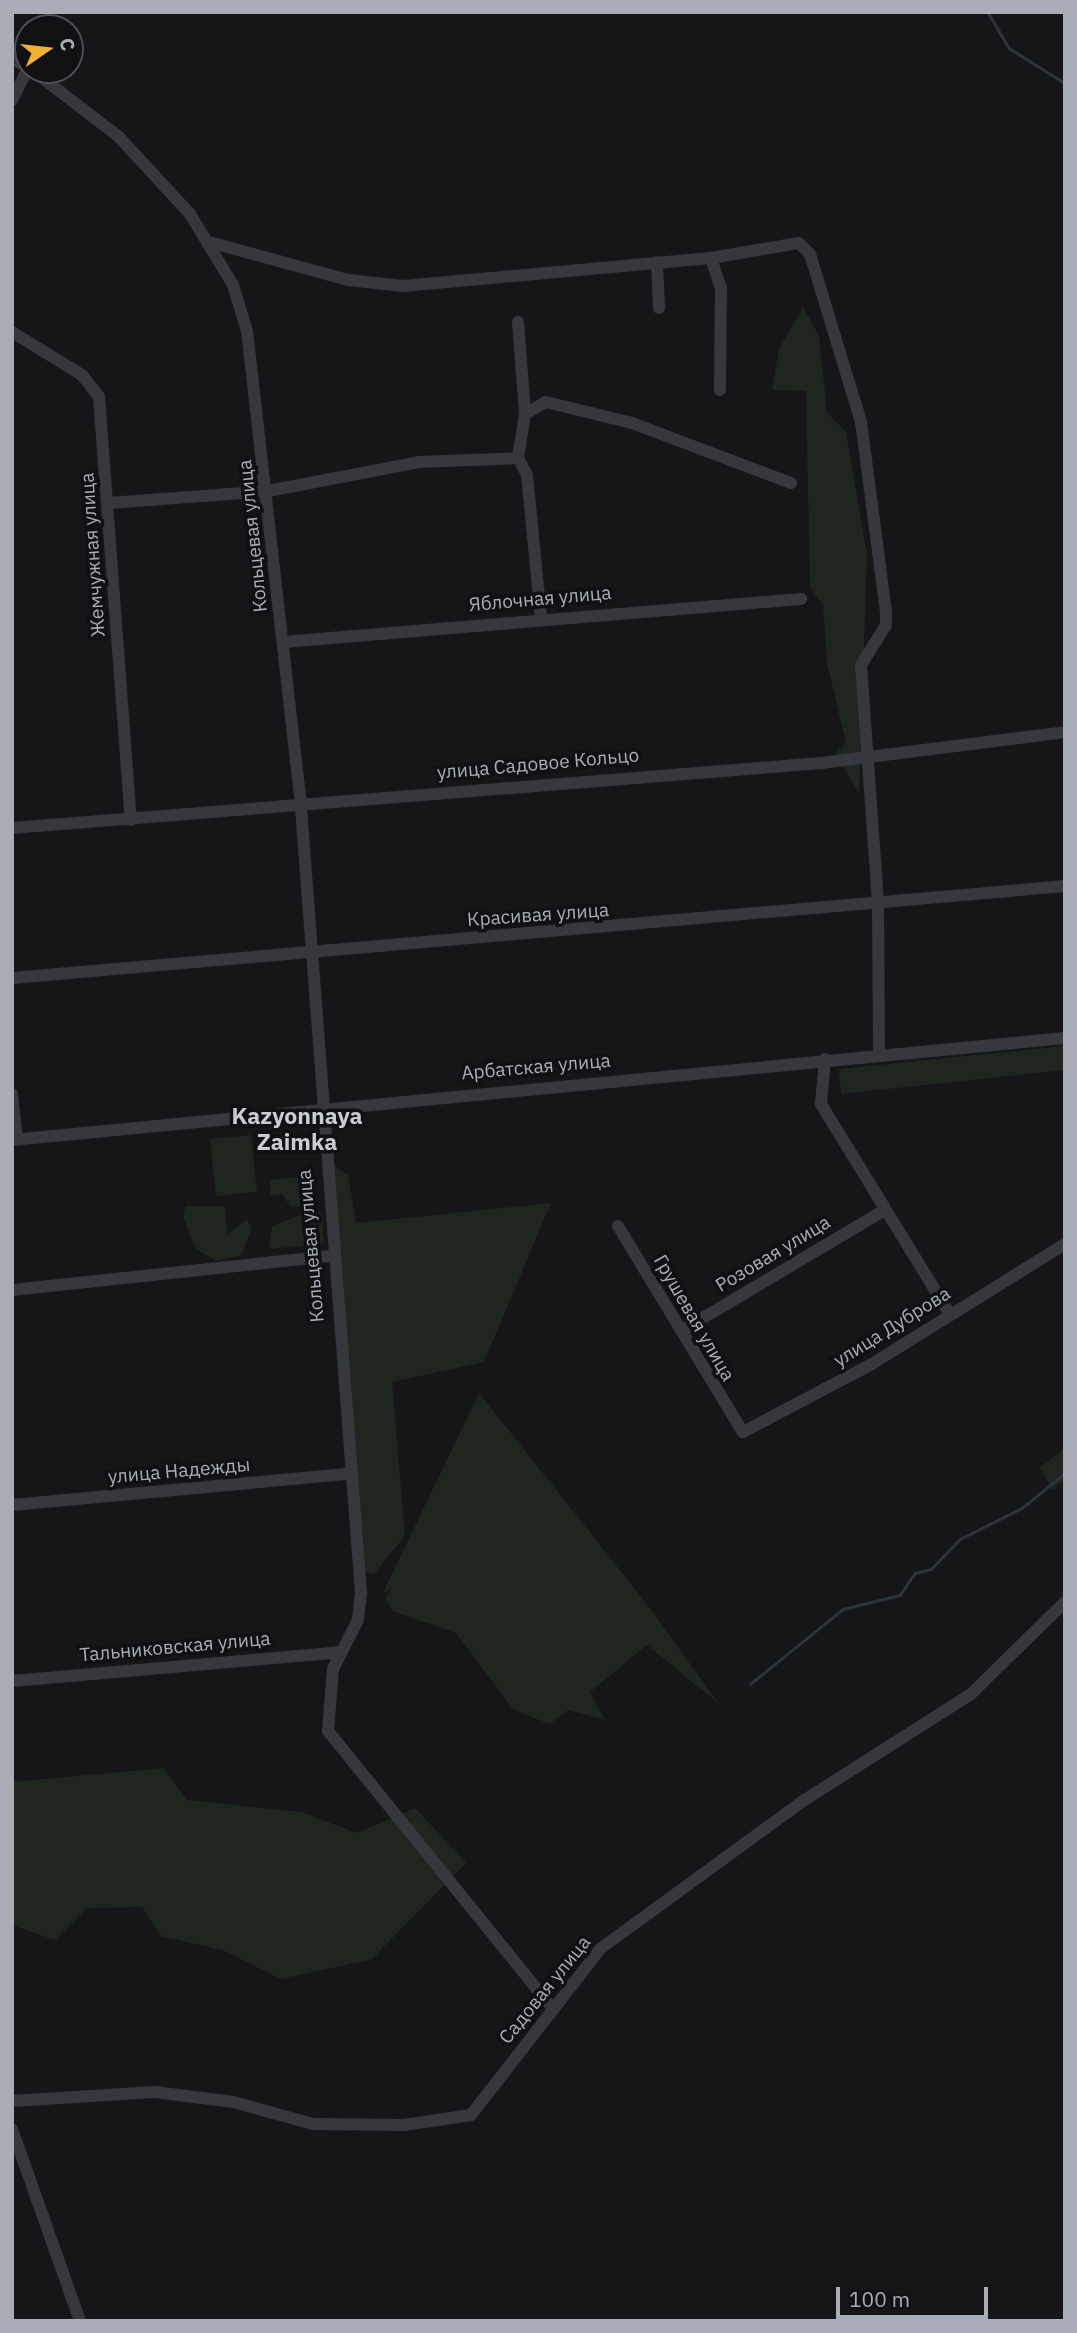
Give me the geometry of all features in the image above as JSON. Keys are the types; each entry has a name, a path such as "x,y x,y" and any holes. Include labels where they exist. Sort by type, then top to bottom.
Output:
{"street":[{"path":"12,100 20,84"},
{"name":"Кольцевая улица","path":"50,84 119,137 209,242 247,331 268,491 300,808 310,953 326,1106 323,1158 361,1594 358,1620 341,1652 327,1699 328,1731 552,2008"},
{"path":"209,242 380,285 711,258 799,243 810,254 861,422 886,611 886,625 861,665 878,905 878,1055"},
{"path":"711,258 721,288 720,390"},
{"path":"657,262 659,308"},
{"path":"518,322 525,414 518,458 527,475 541,617"},
{"name":"Жемчужная улица","path":"12,332 92,385 99,397 131,820"},
{"path":"525,414 546,402 567,404 791,483"},
{"path":"109,503 268,491 420,462 518,458"},
{"name":"Яблочная улица","path":"283,642 541,617 800,599"},
{"name":"улица Садовое Кольцо","path":"12,828 300,808 866,758 1065,732"},
{"name":"Красивая улица","path":"12,978 624,928 688,916 878,905 1065,886"},
{"name":"Арбатская улица","path":"15,1140 326,1106 1065,1038"},
{"path":"825,1059 821,1104 949,1313"},
{"path":"12,1094 15,1140"},
{"name":"Розовая улица","path":"681,1331 885,1210"},
{"name":"Грушевая улица","path":"618,1226 736,1429"},
{"name":"улица Дуброва","path":"736,1429 756,1428 1065,1244"},
{"path":"12,1290 331,1256"},
{"name":"улица Надежды","path":"12,1505 349,1474"},
{"name":"Садовая улица","path":"12,2101 155,2092 233,2102 313,2124 404,2125 471,2115 600,1949 803,1801 971,1694 1065,1602"},
{"name":"Тальниковская улица","path":"12,1681 341,1652"},
{"path":"12,2129 80,2321"}],"shaded area":[{"path":"803,307 819,336 827,413 846,432 867,554 859,794 835,754 846,743 827,663 823,605 810,587 806,391 772,390 779,349"},
{"path":"1065,1046 1065,1070 841,1094 839,1069"},
{"path":"251,1135 257,1192 216,1196 210,1139"},
{"path":"329,1162 348,1175 356,1223 551,1203 484,1362 392,1382 405,1536 373,1575 363,1569"},
{"path":"301,1177 310,1199 301,1207 290,1206 282,1194 270,1195 270,1180"},
{"path":"186,1206 225,1206 227,1234 247,1219 252,1228 242,1255 216,1261 195,1248 183,1217"},
{"path":"315,1209 323,1216 323,1244 269,1249 272,1226"},
{"path":"479,1393 650,1608 718,1703 647,1645 590,1692 605,1720 568,1710 550,1724 514,1710 456,1633 392,1611 386,1598 392,1587 382,1595"},
{"path":"1065,1449 1065,1480 1052,1490 1040,1467"},
{"path":"164,1768 187,1800 301,1812 357,1833 415,1808 466,1863 372,1959 281,1979 225,1951 161,1936 142,1907 87,1908 55,1940 12,1925 12,1782"}],"waterway":[{"path":"988,12 1009,48 1065,83"},
{"path":"750,1684 843,1609 900,1595 915,1573 931,1569 960,1539 1022,1508 1065,1473"}],"district":[{"name":"Kazyonnaya Zaimka","path":"297,1128"}]}
